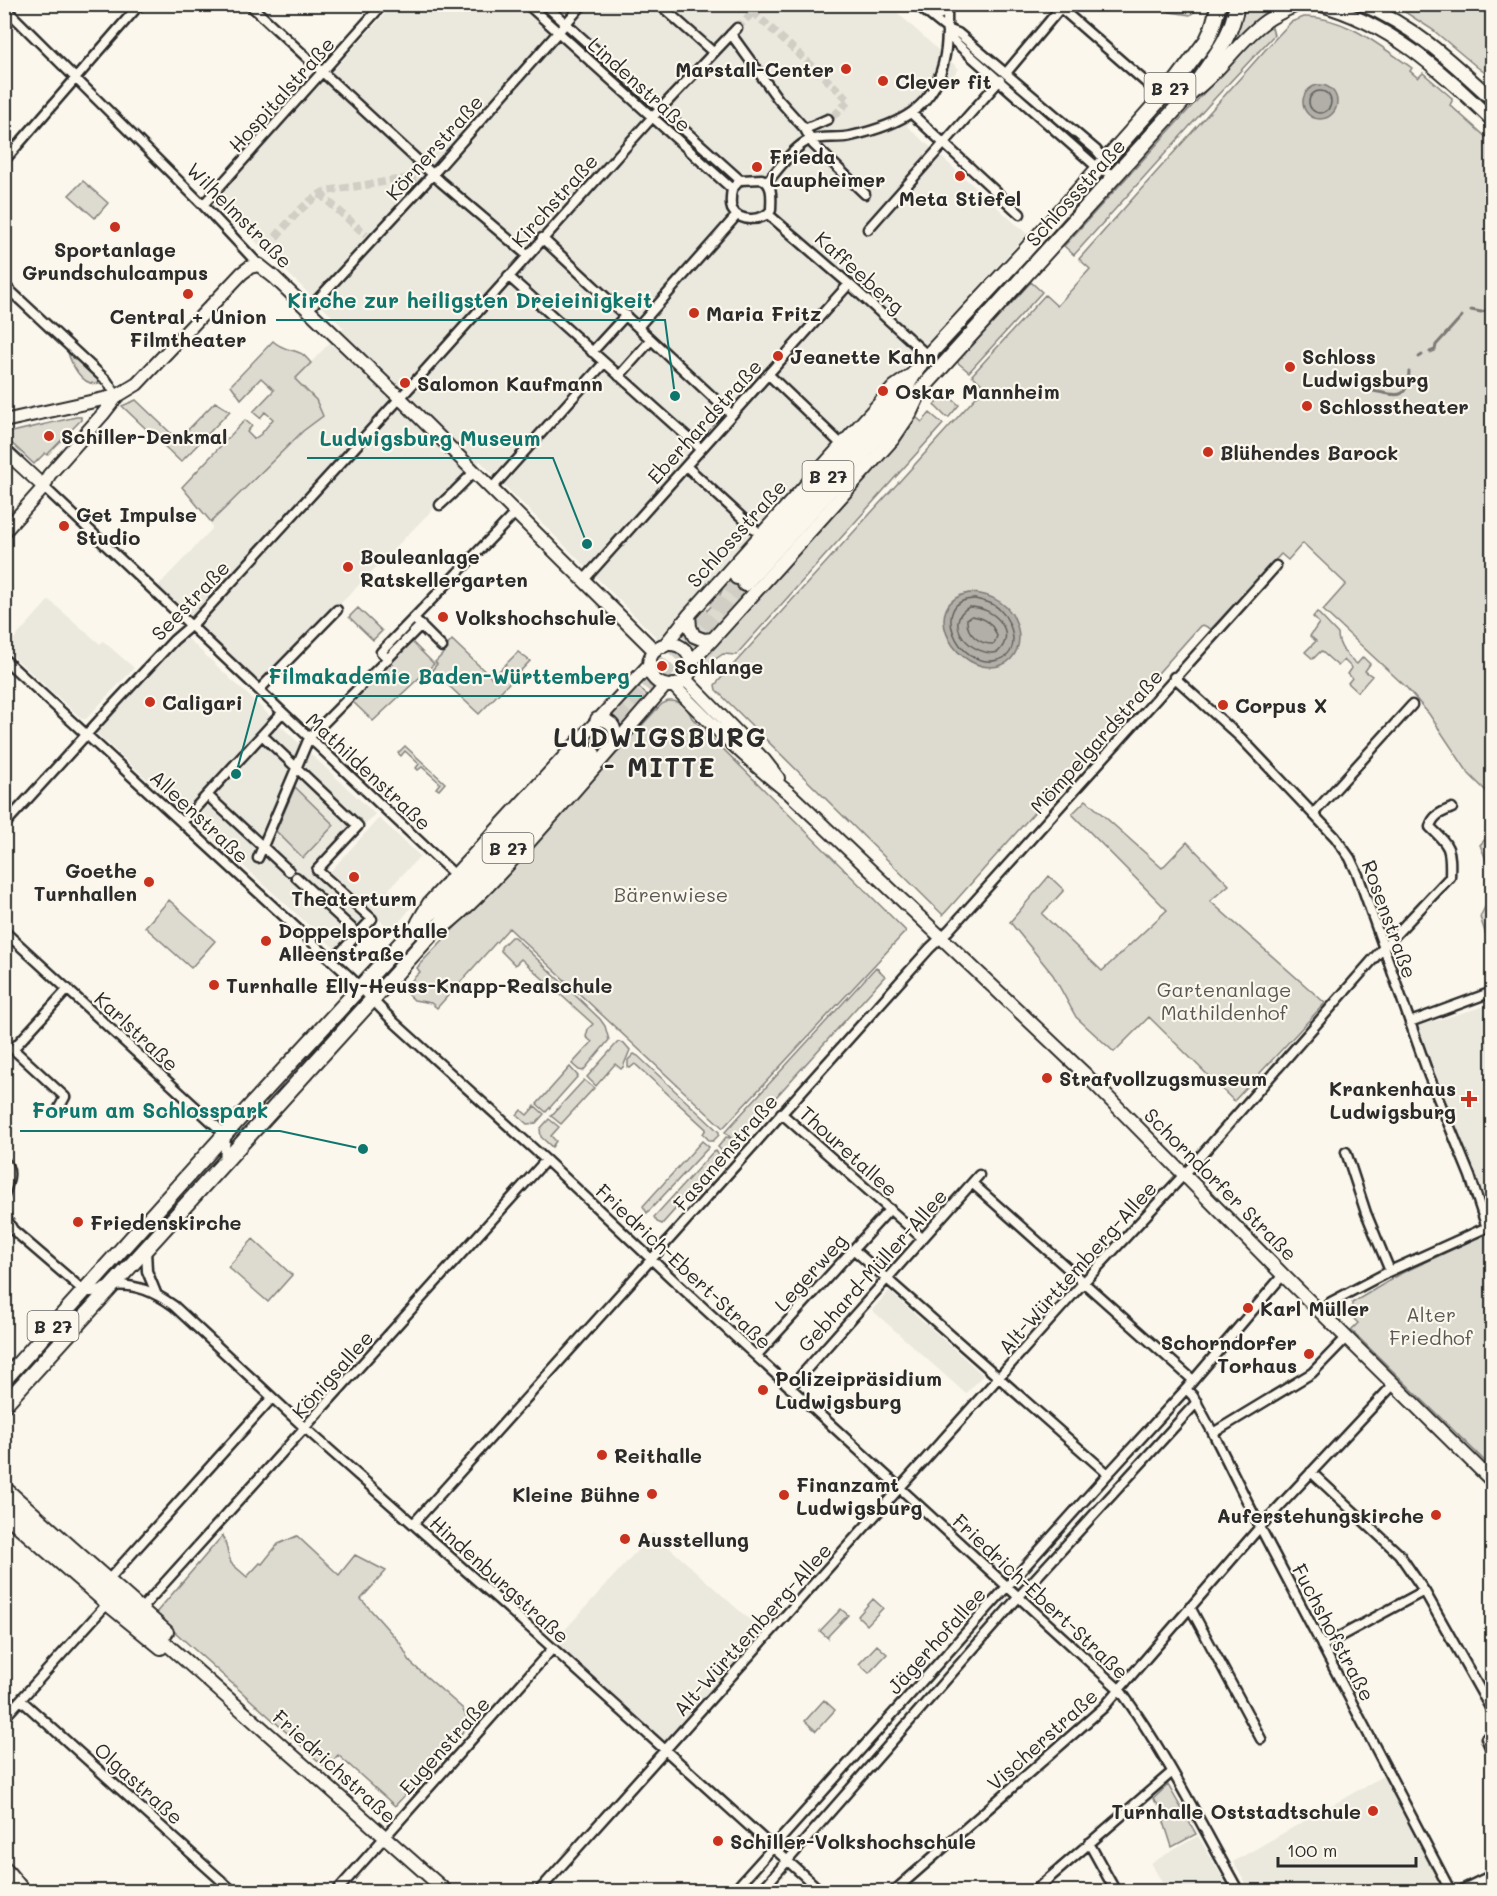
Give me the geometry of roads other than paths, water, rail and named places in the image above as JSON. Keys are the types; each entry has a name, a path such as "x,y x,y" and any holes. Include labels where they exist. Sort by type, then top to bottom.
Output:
{"main road":[{"name":"Schlossstraße","path":"1219,5 1212,29 1196,57 1178,80 928,356 885,413 741,580 920,393 973,331 1191,92 1226,41 1237,4"},
{"path":"1191,92 1213,75 1257,27 1273,16 1299,4"},
{"path":"1318,4 1364,21 1407,46 1431,64 1492,120"},
{"path":"1361,4 1417,34 1492,99"},
{"path":"4,421 117,396 137,384 242,273 250,267 259,265"},
{"name":"Wilhelmstraße","path":"259,265 270,272 400,398 583,581 659,648"},
{"name":"Schlossstraße","path":"659,648 894,387 915,372"},
{"name":"Schlossstraße","path":"690,663 893,439 910,414 920,393"},
{"path":"4,532 44,487 49,475 117,396"},
{"path":"92,402 101,407 103,414"},
{"path":"4,450 44,487"},
{"path":"689,615 690,627 694,636 704,640 713,639"},
{"path":"412,931 429,903 650,664 659,648 674,645 681,647 686,652 690,663 690,672 685,679 669,686 493,880 460,914 423,943"},
{"path":"650,664 653,676 669,686"},
{"name":"Schorndorfer Straße","path":"685,679 764,760 789,793"},
{"name":"Schorndorfer Straße","path":"669,686 760,770 789,793 1084,1073 1283,1275 1492,1481"},
{"path":"597,719 610,722 615,728 614,746"},
{"name":"B 27","path":"4,1380 360,987 589,750 423,943 4,1405"},
{"name":"Friedrichstraße","path":"4,1487 176,1641 198,1670"},
{"name":"Friedrichstraße","path":"4,1500 447,1892"},
{"name":"Friedrichstraße","path":"4,1514 165,1652 198,1670"},
{"path":"4,1867 26,1892"}],"street":[{"path":"4,161 140,4"},
{"path":"249,4 433,174 527,255"},
{"name":"Hospitalstraße","path":"203,205 383,4"},
{"name":"Lindenstraße","path":"527,4 732,189"},
{"name":"Lindenstraße","path":"544,4 740,180"},
{"name":"Körnerstraße","path":"309,310 369,238 433,174 583,4"},
{"path":"659,4 713,52"},
{"path":"916,4 947,29 958,33 1096,150 1102,164"},
{"path":"926,12 932,4"},
{"path":"926,12 937,16 941,14 946,5"},
{"path":"767,182 799,147 811,139 850,136 912,114 927,98 942,69 946,53 946,5"},
{"path":"1006,73 1060,6 1150,86"},
{"name":"Wilhelmstraße","path":"4,7 203,205 259,265"},
{"path":"947,29 954,41 1116,176"},
{"name":"Kirchstraße","path":"400,398 660,108 734,31 736,39 778,99 805,129"},
{"path":"868,229 1000,80"},
{"path":"912,114 1020,214"},
{"path":"828,119 805,129 826,158 865,194"},
{"path":"762,179 767,182 771,187 771,210 768,214 763,218 745,218 737,215 731,208 732,189 740,180 762,179"},
{"name":"Kaffeeberg","path":"768,214 928,356"},
{"path":"638,327 737,215"},
{"path":"543,238 731,414"},
{"path":"508,276 700,449"},
{"name":"Eberhardstraße","path":"583,581 849,284"},
{"path":"4,285 107,381 117,396"},
{"path":"592,352 626,315"},
{"path":"619,376 651,340"},
{"path":"491,489 604,363"},
{"path":"768,374 842,445"},
{"name":"Seestraße","path":"4,825 400,398"},
{"path":"686,466 761,535"},
{"path":"440,505 473,472"},
{"name":"Mathildenstraße","path":"44,487 456,876"},
{"path":"388,659 381,652 515,513"},
{"name":"Mömpelgardstraße","path":"941,938 1276,566"},
{"path":"259,690 338,610"},
{"path":"414,618 442,647"},
{"path":"258,858 309,738 421,625"},
{"name":"Alleenstraße","path":"4,658 372,1000"},
{"name":"Rosenstraße","path":"1174,677 1241,738 1335,837 1350,858 1430,1076 1490,1227"},
{"path":"1313,814 1412,705"},
{"path":"186,818 282,713"},
{"path":"262,735 358,826 317,870 372,920 338,955"},
{"path":"207,795 358,934"},
{"name":"Alt-Württemberg-Allee","path":"538,1892 1084,1282 1184,1175 1383,948 1450,877 1447,843 1430,827 1430,824 1438,813 1452,808"},
{"name":"Karlstraße","path":"5,932 226,1135"},
{"name":"Fasanenstraße","path":"414,1523 941,938"},
{"path":"59,1108 65,1097 13,1049 68,989"},
{"path":"1410,1022 1492,992"},
{"name":"Friedrich-Ebert-Straße","path":"372,1000 1120,1690 1172,1773 1239,1892"},
{"name":"Thouretallee","path":"781,1113 922,1238"},
{"path":"224,1162 226,1135"},
{"path":"1346,1152 1366,1213 1390,1270"},
{"name":"Königsallee","path":"141,1609 546,1160"},
{"path":"4,1196 10,1175 7,1164"},
{"name":"Gebhard-Müller-Allee","path":"790,1388 979,1175"},
{"path":"972,1183 1193,1380"},
{"name":"Legerweg","path":"756,1356 890,1209"},
{"path":"4,1212 13,1230 84,1291 87,1304 82,1320"},
{"path":"1320,1312 1331,1302 1390,1270 1490,1227"},
{"path":"146,1248 147,1271 156,1293"},
{"path":"853,1249 1107,1474"},
{"path":"112,1261 110,1276 113,1285"},
{"name":"Jägerhofallee","path":"733,1892 1107,1474 1186,1389 1283,1275"},
{"name":"Hindenburgstraße","path":"84,1291 91,1293 113,1285 142,1288 156,1293 183,1314 305,1428 666,1749 822,1892"},
{"path":"1213,1433 1312,1373 1346,1338"},
{"name":"Vischerstraße","path":"893,1892 1104,1707 1260,1527 1394,1384"},
{"name":"Fuchshofstraße","path":"1186,1389 1197,1402 1451,1892"},
{"name":"Königsallee","path":"109,1579 273,1398"},
{"name":"Jägerhofallee","path":"760,1892 1019,1597 1197,1402"},
{"path":"1311,1472 1398,1554 1424,1591 1492,1711"},
{"path":"1322,1646 1424,1591"},
{"path":"4,1718 107,1604"},
{"path":"1190,1607 1261,1739"},
{"name":"Eugenstraße","path":"336,1892 553,1648"},
{"name":"Olgastraße","path":"21,1700 234,1892"},
{"path":"1489,1737 1492,1752"},
{"path":"1033,1892 1172,1773"},
{"path":"1089,1843 1116,1892"},
{"path":"1457,1892 1492,1875"}],"water":[{"path":"1320,85 1332,90 1337,102 1332,114 1320,119 1308,114 1303,102 1308,90"},
{"path":"969,593 985,595 997,600 1006,607 1015,621 1019,637 1018,645 1011,659 1004,664 990,667 976,664 953,646 946,633 944,621 946,609 954,599"}],"waterway":[{"path":"1471,310 1485,311"},
{"path":"1430,352 1435,350 1436,345 1462,316"},
{"path":"1373,391 1394,395 1403,392 1408,382 1409,372"}],"tunnel":[{"path":"737,28 753,12 745,4"},
{"path":"753,12 849,100 828,119"},
{"path":"268,246 302,208 326,191 416,177"},
{"path":"320,194 366,235"},
{"path":"585,747 737,577"},
{"path":"593,754 745,584"}],"place":[{"name":"Marstall-Center","path":"846,69"},
{"name":"Clever fit","path":"883,81"},
{"name":"Frieda Laupheimer","path":"757,167"},
{"name":"Meta Stiefel","path":"960,176"},
{"name":"Sportanlage Grundschulcampus","path":"115,227"},
{"name":"Central + Union Filmtheater","path":"188,294"},
{"name":"Maria Fritz","path":"694,313"},
{"name":"Jeanette Kahn","path":"778,356"},
{"name":"Schloss Ludwigsburg","path":"1290,367"},
{"name":"Salomon Kaufmann","path":"405,383"},
{"name":"Oskar Mannheim","path":"883,391"},
{"name":"Kirche zur heiligsten Dreieinigkeit","path":"675,396"},
{"name":"Schlosstheater","path":"1307,406"},
{"name":"Schiller-Denkmal","path":"49,436"},
{"name":"Blühendes Barock","path":"1208,452"},
{"name":"Get Impulse Studio","path":"64,526"},
{"name":"Ludwigsburg Museum","path":"587,544"},
{"name":"Bouleanlage Ratskellergarten","path":"348,567"},
{"name":"Volkshochschule","path":"443,617"},
{"name":"Schlange","path":"662,666"},
{"name":"Caligari","path":"150,702"},
{"name":"Corpus X","path":"1223,705"},
{"name":"Filmakademie Baden-Württemberg","path":"236,774"},
{"name":"Theaterturm","path":"354,877"},
{"name":"Goethe Turnhallen","path":"149,882"},
{"name":"Doppelsporthalle Alleenstraße","path":"266,941"},
{"name":"Turnhalle Elly-Heuss-Knapp-Realschule","path":"214,985"},
{"name":"Strafvollzugsmuseum","path":"1047,1078"},
{"name":"Krankenhaus Ludwigsburg","path":"1469,1099"},
{"name":"Forum am Schlosspark","path":"363,1149"},
{"name":"Friedenskirche","path":"78,1222"},
{"name":"Karl Müller","path":"1248,1308"},
{"name":"Schorndorfer Torhaus","path":"1309,1354"},
{"name":"Polizeipräsidium Ludwigsburg","path":"763,1390"},
{"name":"Reithalle","path":"602,1455"},
{"name":"Kleine Bühne","path":"652,1494"},
{"name":"Finanzamt Ludwigsburg","path":"784,1495"},
{"name":"Auferstehungskirche","path":"1436,1515"},
{"name":"Ausstellung","path":"625,1539"},
{"name":"Turnhalle Oststadtschule","path":"1373,1811"},
{"name":"Schiller-Volkshochschule","path":"718,1841"}],"district":[{"name":"LUDWIGSBURG - MITTE","path":"660,752"}],"park label":[{"name":"Bärenwiese","path":"671,894"},
{"name":"Gartenanlage Mathildenhof","path":"1224,1000"},
{"name":"Alter Friedhof","path":"1431,1326"}]}
